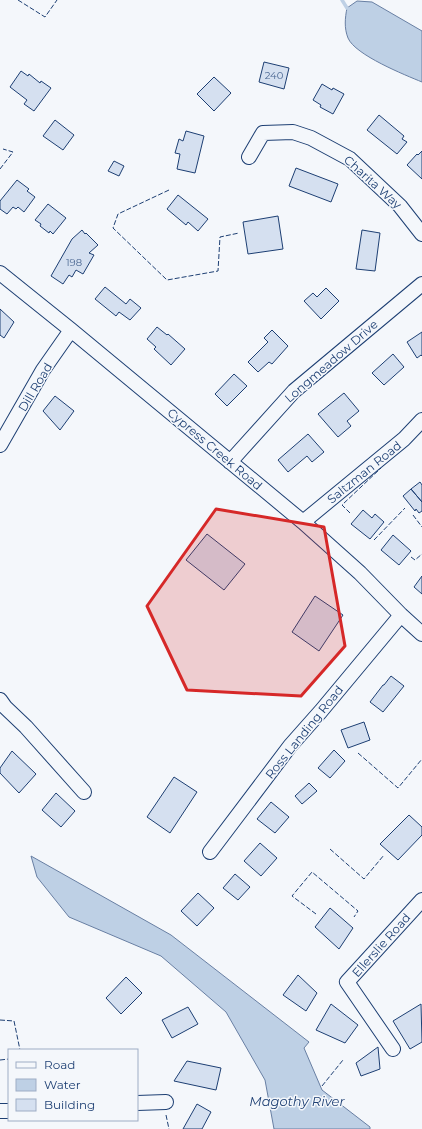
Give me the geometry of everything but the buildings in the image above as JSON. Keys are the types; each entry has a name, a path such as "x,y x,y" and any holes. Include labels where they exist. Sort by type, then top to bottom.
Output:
{"street":[{"name":"Charita Way","path":"249,157 263,133 293,132 311,138 350,159 400,206 422,234"},
{"name":"Cypress Creek Road","path":"0,273 303,522 360,573 422,634"},
{"name":"Longmeadow Drive","path":"230,462 294,391 422,284"},
{"name":"Dill Road","path":"0,445 43,370 71,330"},
{"name":"Saltzman Road","path":"303,522 404,439 422,420"},
{"name":"Ross Landing Road","path":"210,852 290,746 401,615"},
{"path":"0,700 84,792"},
{"name":"Ellerslie Road","path":"393,1049 347,982 422,900"},
{"path":"138,1103 166,1102"}],"highlighted area":[{"path":"216,509 324,527 345,646 301,696 187,690 147,606"}],"water":[{"path":"357,1 372,2 422,31 422,82 381,64 370,58 352,44 348,38 345,27 346,16 347,8"},
{"name":"Magothy River","path":"31,856 171,935 309,1042 304,1048 322,1090 370,1127 370,1129 274,1129 265,1080 226,1012 161,956 69,917 37,877"}],"waterway":[{"path":"342,0 347,8"}],"fence":[{"path":"18,0 45,17 57,0"},
{"path":"0,169 13,152 3,149"},
{"path":"169,190 118,214 113,228 167,280 218,271 220,237 239,233"},
{"path":"350,513 342,505 381,468"},
{"path":"374,540 405,508"},
{"path":"413,515 422,527"},
{"path":"411,557 415,560 422,554"},
{"path":"358,753 398,788 422,759"},
{"path":"330,849 364,879 384,855"},
{"path":"316,914 292,896 312,872 358,911 354,917"},
{"path":"0,1020 14,1021 20,1049"},
{"path":"0,1060 8,1059"},
{"path":"322,1086 343,1060"},
{"path":"166,1115 169,1129"}]}
